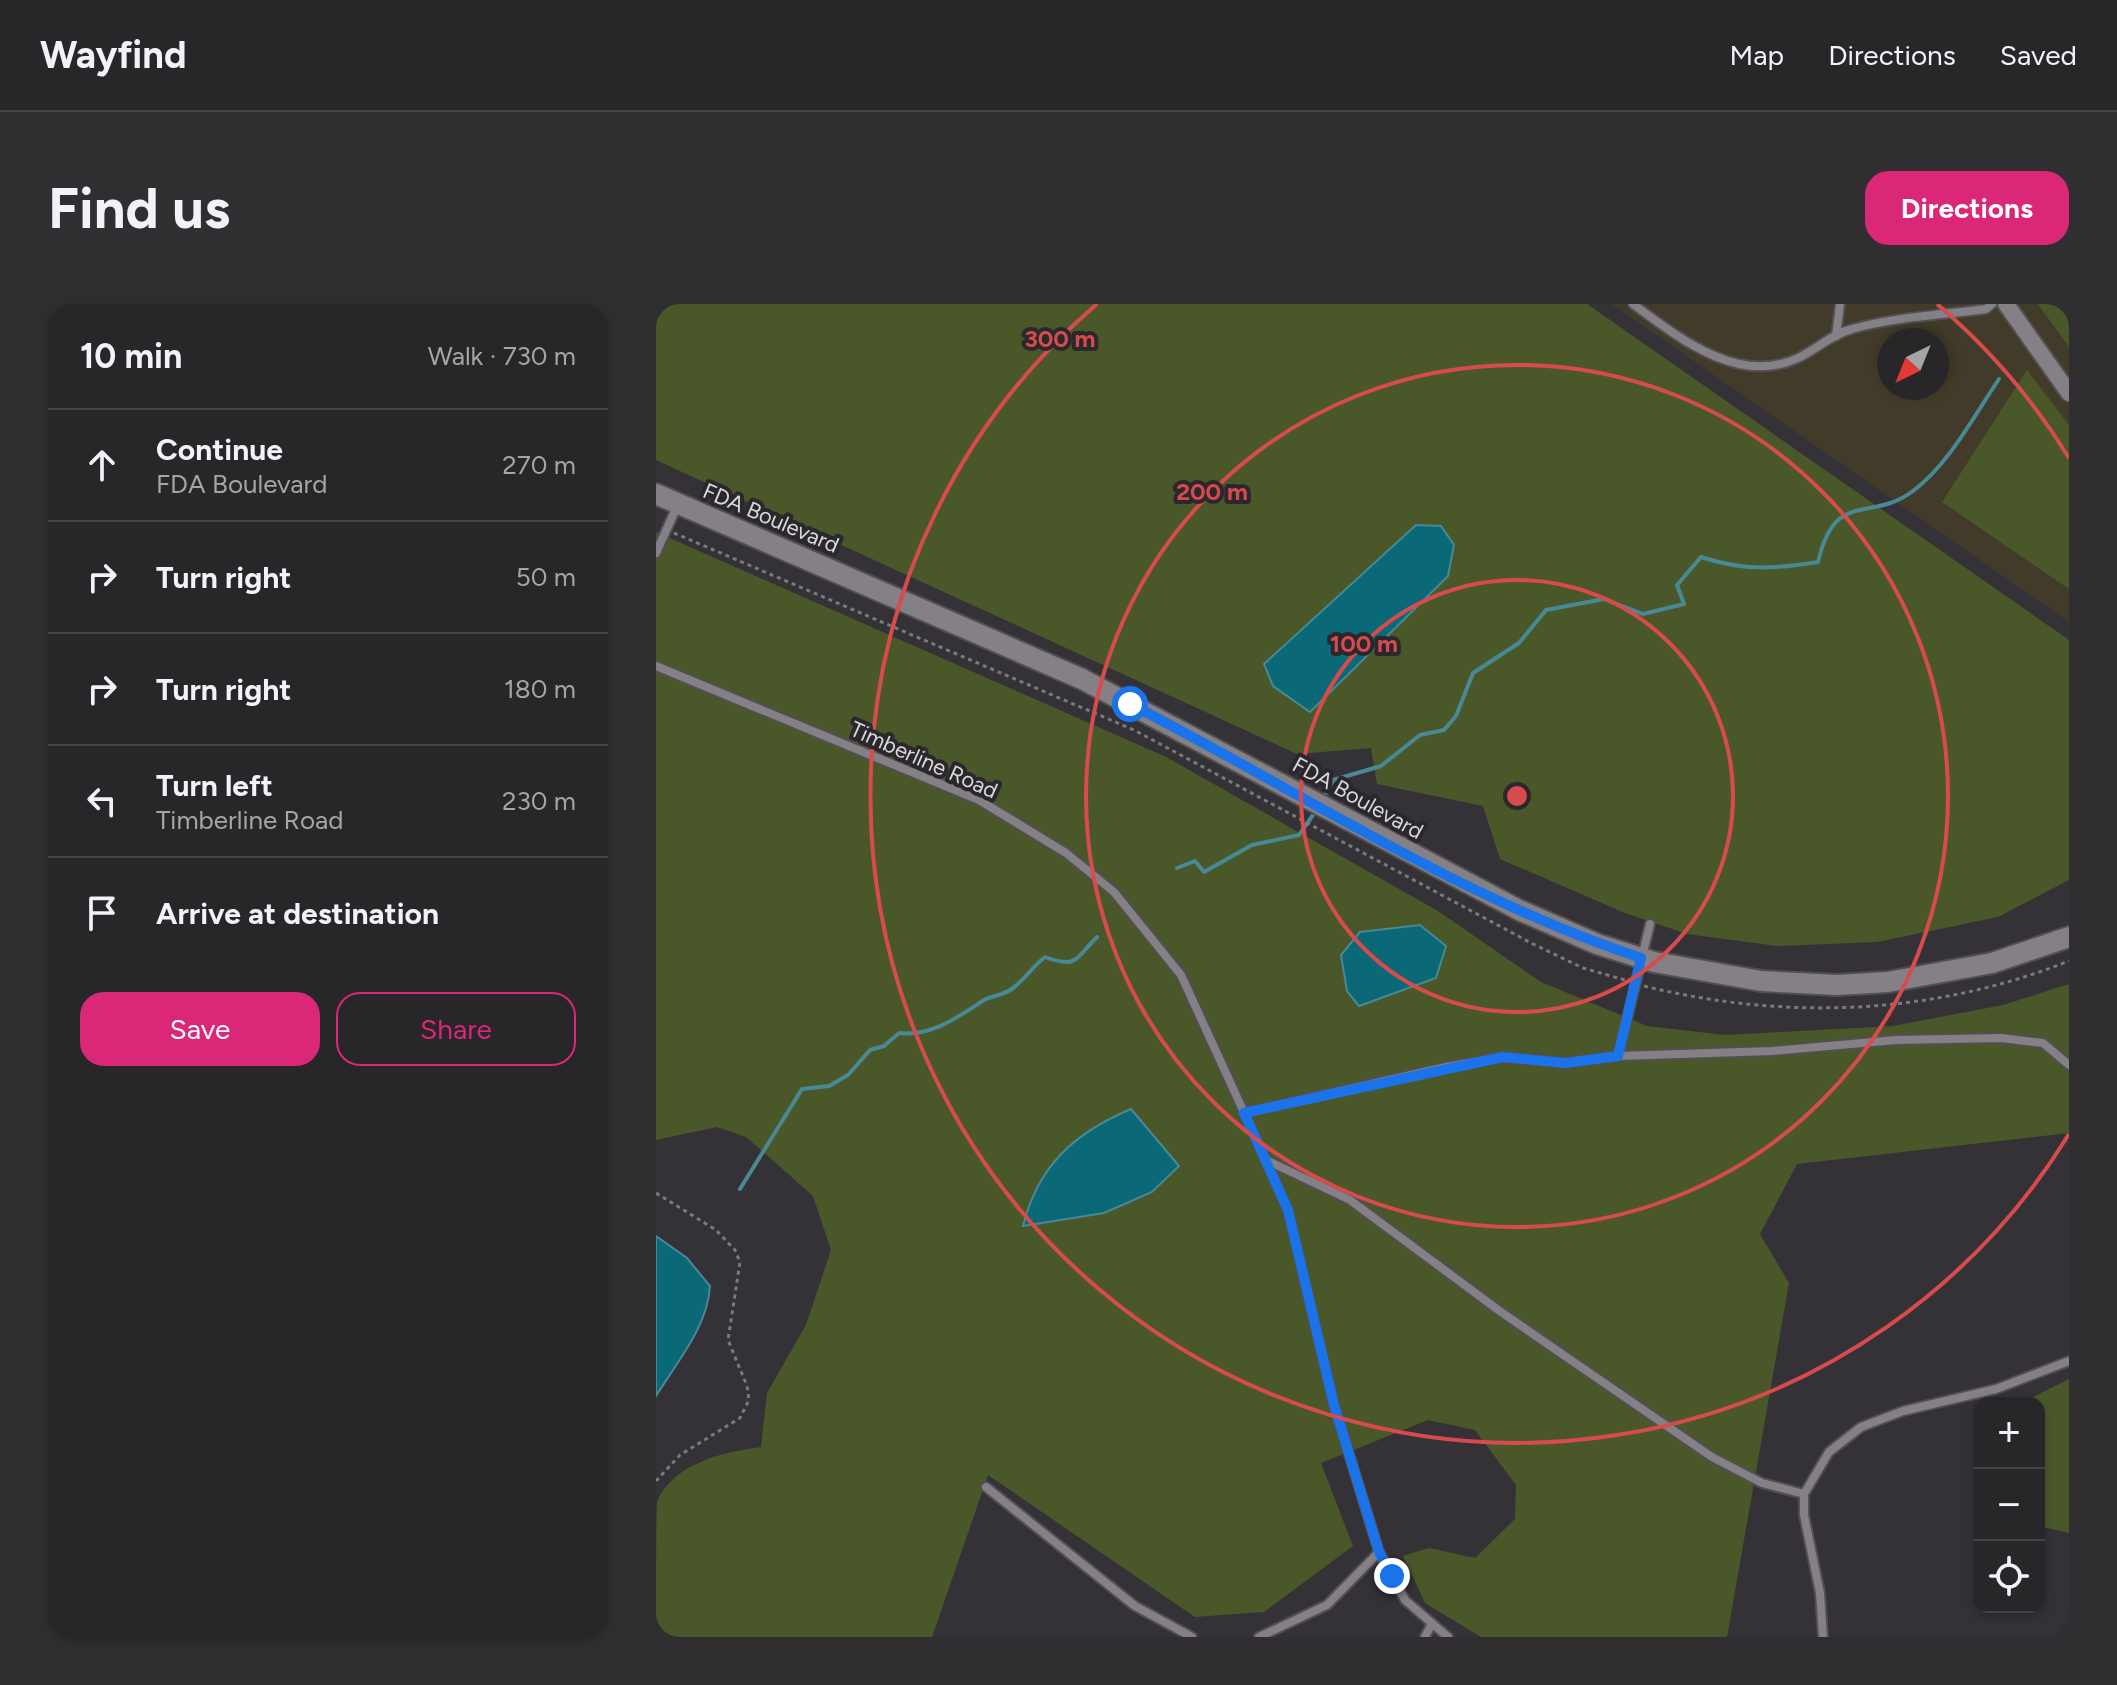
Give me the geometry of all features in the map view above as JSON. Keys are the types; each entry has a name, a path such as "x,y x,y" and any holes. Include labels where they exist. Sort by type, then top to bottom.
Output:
{"street":[{"path":"2006,304 2069,393"},
{"name":"FDA Boulevard","path":"656,494 1082,679 1519,910 1597,944 1641,958 1702,973 1761,981 1850,984 1888,982 1992,963 2069,937"}],"lane":[{"path":"1633,304 1670,331 1718,359 1764,369 1797,359 1852,329 1986,309 1992,304"},
{"path":"1836,336 1840,304"},
{"path":"656,553 678,504"},
{"name":"Timberline Road","path":"656,666 979,800 1066,853 1114,892 1181,975 1288,1210 1334,1405 1379,1552 1405,1600 1432,1623"},
{"path":"1618,1056 1650,924"},
{"path":"1244,1113 1503,1057 1565,1063 1618,1056 1772,1051 1896,1040 2001,1038 2043,1043 2069,1065"},
{"path":"1266,1160 1350,1200 1501,1312 1712,1457 1762,1483 1804,1494"},
{"path":"1823,1637 1820,1593 1804,1515 1804,1494 1829,1452 1861,1427 1903,1411 1996,1389 2069,1361"},
{"path":"986,1487 1135,1606 1192,1637"},
{"path":"1259,1637 1327,1605 1379,1552"},
{"path":"1425,1637 1432,1623 1448,1637"}],"path":[{"path":"667,530 1134,730 1508,929"},
{"path":"656,1193 716,1230 735,1250 740,1262 728,1340 747,1386 749,1400 740,1418 680,1455 656,1481"}],"shaded area":[{"path":"1612,304 2069,304 2069,622"}],"green space":[{"path":"656,304 1587,304 2069,640 2069,880 1998,917 1877,942 1777,946 1687,934 1625,913 1500,859 1483,806 1377,784 1371,748 1297,754 656,460"},
{"path":"2038,304 2069,304 2069,347"},
{"path":"2027,370 2069,425 2069,589 1942,502"},
{"path":"656,532 1166,757 1438,911 1541,982 1647,1026 1725,1035 1893,1026 2003,1005 2069,984 2069,1133 1797,1164 1760,1234 1789,1283 1727,1637 1481,1637 1425,1603 1403,1556 1429,1548 1475,1558 1515,1519 1516,1485 1475,1430 1428,1420 1321,1463 1353,1546 1264,1612 1195,1617 988,1475 932,1637 656,1637 657,1502 675,1477 688,1468 717,1456 761,1447 767,1393 806,1325 831,1250 813,1196 746,1137 717,1127 656,1140"},
{"path":"2069,1379 2069,1533 2045,1527 2045,1397 2033,1397"}],"water":[{"path":"1416,525 1441,526 1454,545 1448,576 1310,712 1273,686 1264,664"},
{"path":"1420,925 1446,946 1436,978 1359,1006 1347,991 1341,955 1360,932"},
{"path":"1131,1109 1179,1166 1152,1192 1104,1213 1023,1226 1038,1186 1061,1154 1092,1129"},
{"path":"656,1236 687,1258 710,1286 698,1329 656,1396"}],"waterway":[{"path":"1322,800 1333,780 1381,766 1420,735 1444,730 1456,716 1473,673 1519,643 1546,610 1604,599 1643,614 1684,604 1677,585 1701,557 1731,565 1759,567 1818,562 1825,539 1844,515 1898,500 1926,480 1960,439 1999,379"},
{"path":"1177,868 1195,861 1204,872 1252,845 1299,835 1315,812"},
{"path":"740,1189 802,1089 829,1086 848,1075 870,1050 884,1046 899,1033 933,1029 984,1000 1003,994 1045,957 1064,962 1075,960 1097,937"}],"route":[{"path":"1130,704 1393,846 1519,910 1597,944 1641,958 1618,1056 1565,1063 1503,1057 1244,1113 1288,1210 1334,1405 1379,1552 1392,1576"}]}
